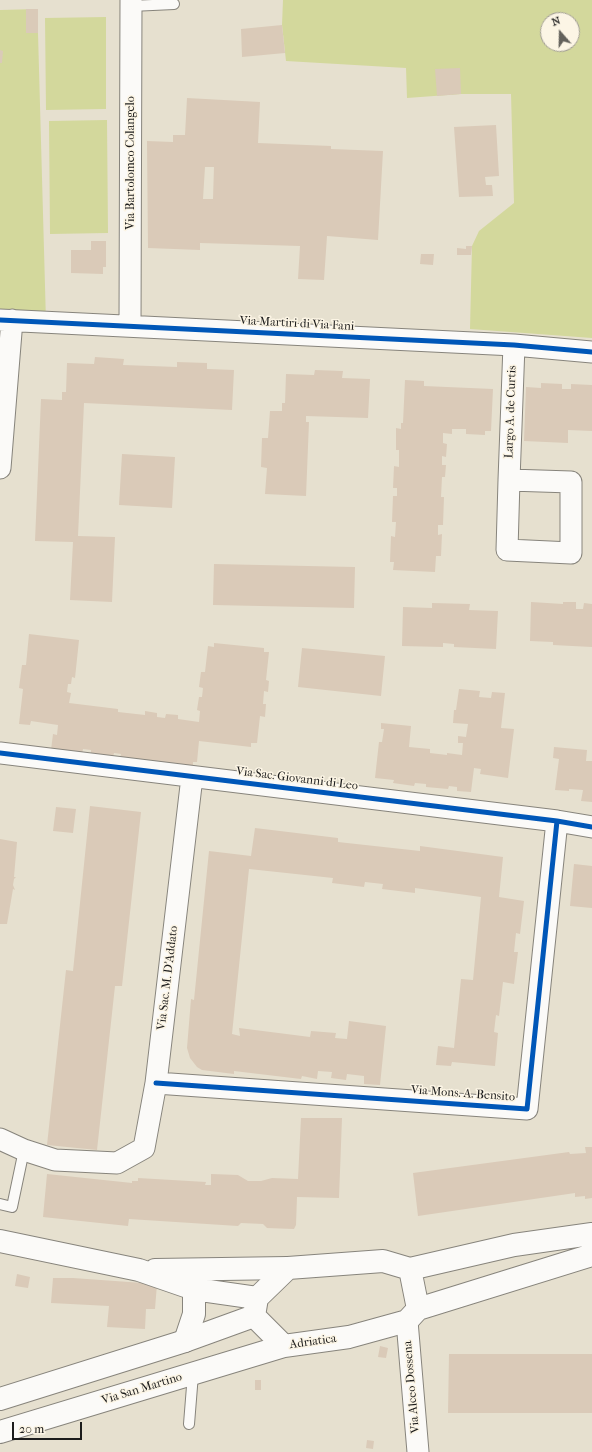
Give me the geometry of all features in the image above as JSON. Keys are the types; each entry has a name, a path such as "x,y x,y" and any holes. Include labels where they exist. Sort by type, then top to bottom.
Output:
{"main road":[{"path":"139,1270 288,1268 383,1261 410,1269 514,1245 592,1234"},
{"path":"0,1241 139,1270 194,1289 256,1307"},
{"name":"Adriatica","path":"256,1307 284,1346 349,1337 592,1255"},
{"path":"0,1399 185,1341 256,1307 288,1268"},
{"path":"410,1269 412,1315"},
{"path":"185,1341 194,1314 194,1289"},
{"name":"Via San Martino","path":"0,1432 284,1346"}],"street":[{"name":"Via Bartolomeo Colangelo","path":"130,326 131,3"},
{"name":"Via Martiri di Via Fani","path":"6,320 514,345 592,352"},
{"path":"0,468 6,320"},
{"name":"Largo A. de Curtis","path":"509,480 571,482 570,553 507,550 509,480 514,345"},
{"name":"Via Sac. Giovanni di Leo","path":"0,753 557,821 592,827"},
{"name":"Via Sac. M. D'Addato","path":"24,1150 56,1160 116,1163 144,1148 156,1083 192,777"},
{"name":"Via Mons. A. Bensito","path":"156,1083 527,1109 557,821"},
{"path":"0,1139 24,1150"},
{"name":"Via Alceo Dossena","path":"412,1315 418,1452"}],"lane":[{"path":"131,3 174,4"},
{"path":"0,1204 12,1207 24,1150"},
{"path":"189,1424 193,1374"}],"green space":[{"path":"283,0 592,0 592,338 470,329 472,246 479,231 514,203 511,94 461,94 407,98 406,68 286,61 282,25"},
{"path":"38,9 46,322 0,320 0,10"},
{"path":"106,17 106,109 46,110 45,18"},
{"path":"107,120 108,233 50,234 49,121"}],"building":[{"path":"26,9 38,9 38,33 26,33"},
{"path":"282,25 285,53 242,57 241,29"},
{"path":"0,50 3,51 2,63 0,63"},
{"path":"460,68 461,94 437,96 435,69"},
{"path":"187,98 260,102 258,143 331,146 331,149 383,151 378,240 327,236 324,280 298,279 300,246 200,243 200,250 148,248 147,141 173,142 173,135 185,135","holes":["205,167 214,167 213,199 203,199"]},
{"path":"496,125 499,176 485,177 486,185 492,185 493,196 459,197 454,127"},
{"path":"91,241 106,241 106,267 103,267 103,274 71,273 71,250 91,250"},
{"path":"466,246 472,246 471,255 457,255 457,248 466,249"},
{"path":"421,254 434,254 433,265 420,264"},
{"path":"95,357 124,359 123,365 177,367 177,362 207,363 207,369 234,370 232,410 84,403 78,536 115,537 112,602 70,600 73,542 35,541 41,399 62,400 62,392 66,392 67,363 94,364"},
{"path":"315,370 343,371 342,378 370,379 368,418 306,416 306,422 309,422 306,496 265,494 267,468 261,467 262,438 268,438 270,411 282,411 282,403 285,403 286,374 314,375"},
{"path":"405,380 424,381 424,386 493,389 491,431 485,431 485,435 466,434 466,429 452,429 452,434 443,433 443,443 447,444 446,457 442,456 442,465 446,465 445,477 442,477 441,497 444,497 443,525 438,525 438,535 442,534 441,556 436,556 435,572 393,570 394,562 390,562 391,536 395,537 396,522 392,522 393,496 397,496 397,488 393,488 394,466 399,467 399,450 396,450 396,428 401,429 401,423 403,423"},
{"path":"541,383 562,384 562,389 571,389 571,384 592,385 592,431 568,430 568,443 524,441 526,387 541,388"},
{"path":"122,454 175,457 172,508 119,505"},
{"path":"214,564 355,567 354,608 213,605"},
{"path":"531,602 563,604 563,602 576,602 576,609 583,609 584,603 592,604 592,647 553,645 553,642 530,641"},
{"path":"432,603 470,604 469,610 498,611 496,649 454,647 454,644 443,643 443,647 402,646 403,607 432,608"},
{"path":"29,634 79,640 75,678 72,677 71,684 68,684 67,692 71,693 69,703 118,709 118,712 145,715 145,711 157,713 157,717 165,718 166,714 178,715 178,719 199,722 200,711 197,710 199,697 202,697 203,688 199,687 201,672 205,672 208,646 214,647 214,643 264,648 264,652 269,652 266,680 269,681 268,692 264,691 263,704 266,704 265,717 260,716 257,743 251,743 251,747 199,741 197,762 193,762 193,766 120,758 121,754 114,753 113,757 91,755 91,750 83,749 82,754 51,750 53,734 57,735 58,725 31,721 30,725 19,724 23,689 19,688 22,665 26,665"},
{"path":"302,648 385,656 381,696 298,687"},
{"path":"459,689 480,691 479,697 491,698 492,692 505,693 501,728 514,729 508,778 480,774 481,769 474,768 471,792 457,791 457,787 449,786 448,789 426,787 426,784 415,783 414,786 393,783 394,780 375,778 379,742 382,742 384,729 381,729 381,723 411,726 409,747 430,749 430,753 462,755 463,743 458,743 458,736 466,737 468,724 453,723 454,710 456,710"},
{"path":"554,747 587,750 586,761 592,761 592,802 581,801 583,790 555,790 559,759 553,758"},
{"path":"90,806 141,812 122,986 115,986 97,1150 47,1145 66,970 73,971"},
{"path":"56,807 76,809 73,833 53,831"},
{"path":"255,828 338,838 338,842 420,851 420,846 503,857 499,897 524,901 520,934 516,933 514,952 518,952 514,984 503,982 499,1016 496,1015 494,1032 498,1033 495,1066 452,1062 451,1066 436,1065 438,1046 454,1048 461,979 473,980 481,897 415,888 415,893 382,889 383,884 365,882 364,887 332,883 333,878 249,869 232,1034 240,1036 239,1028 310,1037 311,1031 336,1033 335,1038 347,1039 349,1021 386,1026 380,1085 364,1084 364,1076 347,1074 346,1080 331,1078 332,1072 318,1071 317,1079 302,1076 301,1079 234,1071 234,1074 202,1070 197,1067 190,1058 187,1048 191,999 194,1000 209,851 251,856"},
{"path":"0,839 17,842 14,877 16,877 13,885 15,890 13,889 7,924 0,924"},
{"path":"574,864 592,866 592,908 570,906"},
{"path":"301,1118 342,1118 339,1198 297,1197 296,1225 294,1229 267,1228 263,1224 241,1223 238,1226 129,1219 128,1226 43,1217 47,1174 132,1183 132,1181 138,1181 138,1178 206,1182 205,1185 211,1185 211,1174 238,1175 248,1181 261,1181 272,1178 298,1179"},
{"path":"585,1147 592,1147 592,1198 585,1199 585,1196 575,1197 575,1193 418,1216 413,1173 569,1152 570,1154 586,1153"},
{"path":"17,1274 30,1277 28,1288 15,1286"},
{"path":"53,1278 157,1284 155,1309 146,1309 145,1329 107,1327 109,1306 51,1303"},
{"path":"380,1346 388,1348 386,1358 378,1357"},
{"path":"449,1354 592,1354 592,1413 448,1413"},
{"path":"255,1380 261,1380 261,1390 255,1390"},
{"path":"367,1440 374,1441 373,1449 366,1448"}],"cycle path":[{"path":"0,320 514,345 592,352"},
{"path":"0,753 557,821 592,827"},
{"path":"156,1083 527,1109 557,821"}]}
